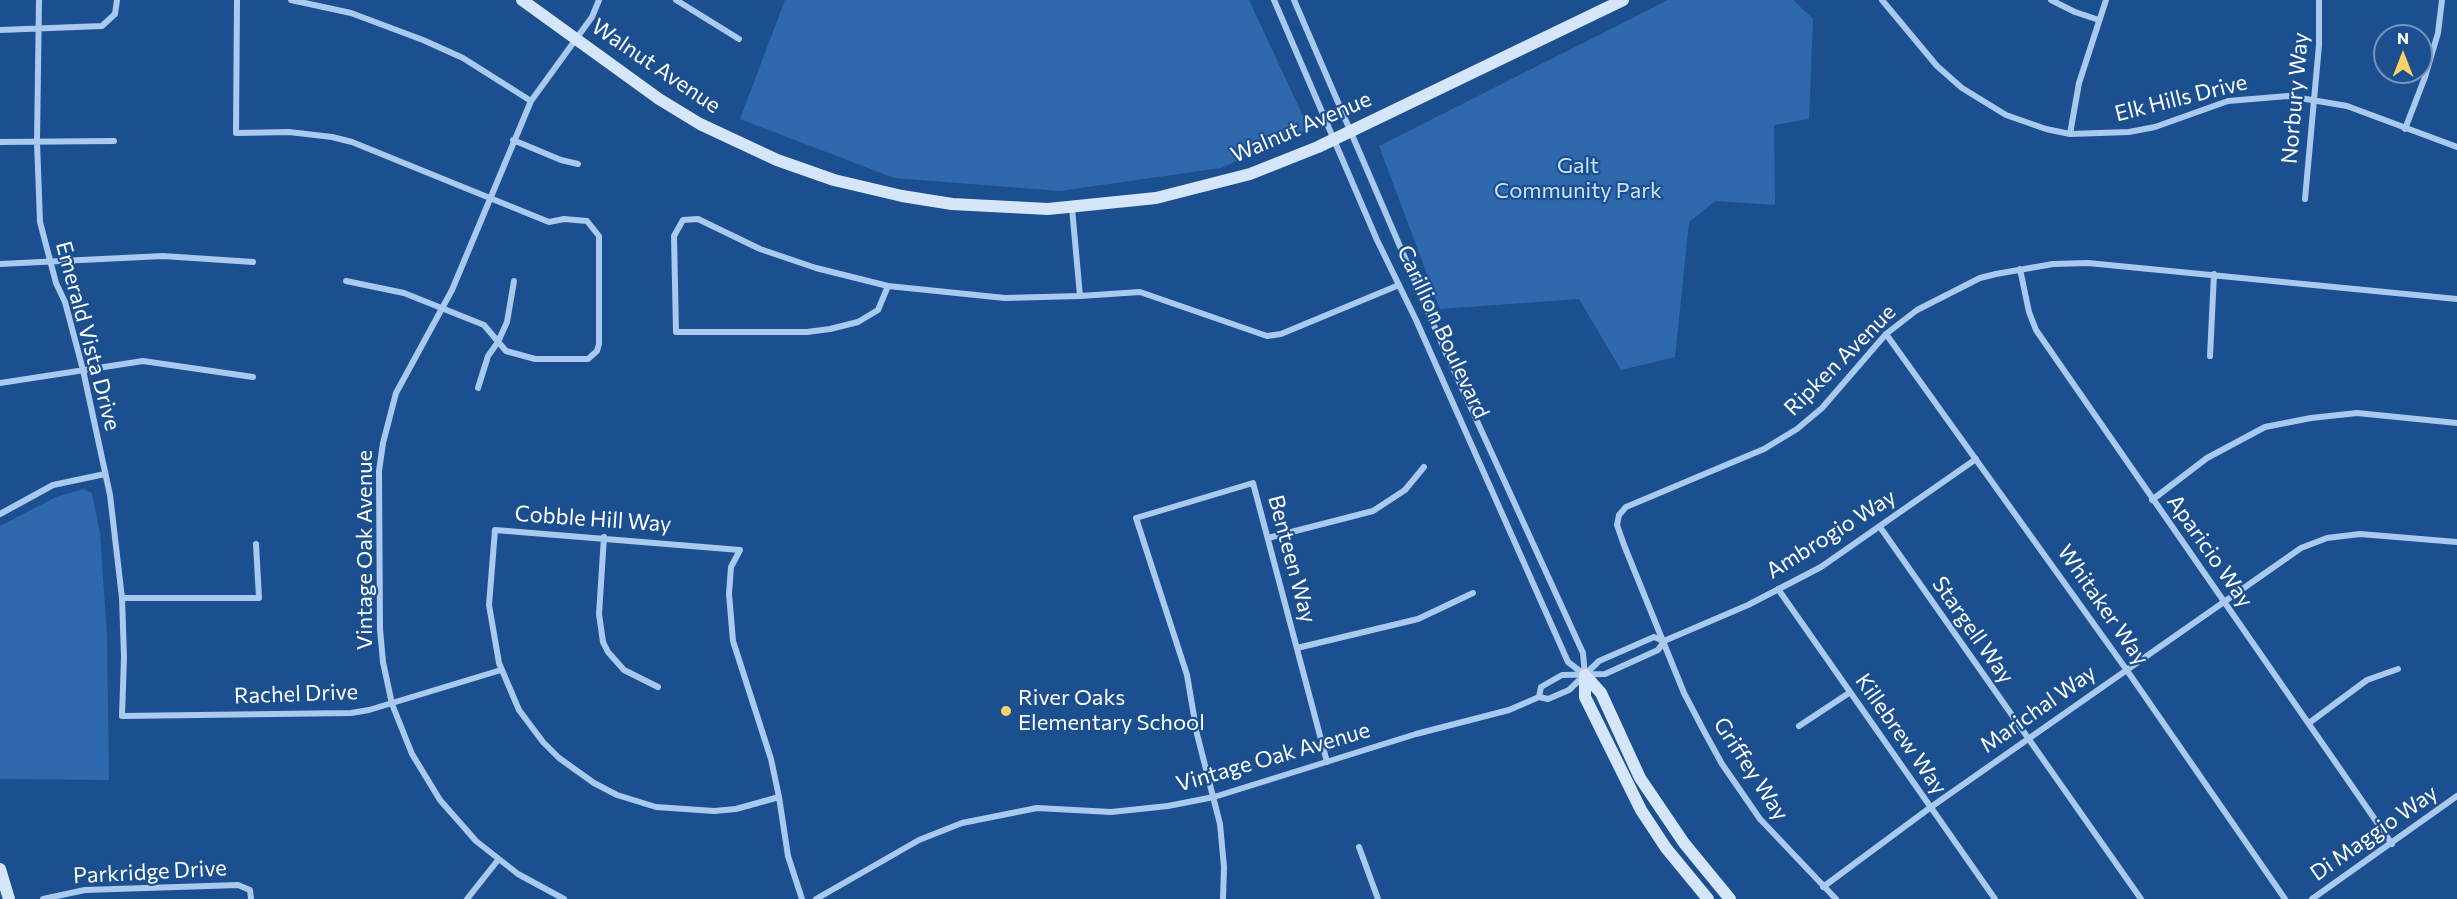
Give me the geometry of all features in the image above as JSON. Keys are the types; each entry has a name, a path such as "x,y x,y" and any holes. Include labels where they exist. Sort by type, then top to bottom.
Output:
{"street":[{"name":"Emerald Vista Drive","path":"39,0 37,142 40,222 83,370 117,539 124,657 122,716"},
{"path":"0,30 102,26 115,14 117,0"},
{"path":"237,0 236,133 289,132 332,137 352,142 549,222 564,219 587,221 599,237 599,344 597,351 588,359 535,359 506,351 484,325 404,293 346,282"},
{"path":"291,0 351,13 423,40 463,58 531,100"},
{"name":"Walnut Avenue","path":"522,0 577,38 619,72 700,124 800,168 857,186 952,204 1000,208 1072,208 1147,199 1203,187 1259,170 1332,140 1623,0"},
{"name":"Vintage Oak Avenue","path":"564,899 541,888 498,860 457,821 430,785 412,754 392,704 383,662 380,629 379,492 383,443 393,402 406,372 441,309 531,100 592,17 599,0"},
{"path":"676,0 739,39"},
{"name":"Carillion Boulevard","path":"1274,0 1332,140 1568,662 1585,675 1601,693 1640,777 1684,843 1730,899"},
{"name":"Carillion Boulevard","path":"1294,0 1352,130 1445,351 1583,653 1585,697 1641,810 1666,848 1708,899"},
{"name":"Elk Hills Drive","path":"1882,0 1937,66 1962,88 2022,122 2070,134 2129,132 2179,119 2211,106 2244,98 2270,96 2315,99 2364,111 2405,129 2457,147"},
{"path":"2051,0 2099,20"},
{"path":"2070,134 2079,83 2106,0"},
{"name":"Norbury Way","path":"2305,199 2319,45 2319,0"},
{"path":"2405,129 2425,77 2438,33 2442,0"},
{"path":"513,140 561,160 578,164"},
{"path":"0,142 114,141"},
{"path":"1072,208 1080,296"},
{"path":"888,285 878,310 858,322 807,332 676,332 674,236 683,220 698,219 760,249 816,268 888,285 1005,298 1140,292 1267,336 1281,334 1399,285"},
{"path":"0,264 163,256 253,262"},
{"name":"Ripken Avenue","path":"1664,641 1624,545 1617,525 1619,515 1626,507 1764,449 1797,429 1828,402 1886,334 1917,310 1980,278 2020,269 2088,263 2457,299"},
{"name":"Aparicio Way","path":"2020,269 2029,312 2036,330 2392,844"},
{"path":"2210,356 2214,274"},
{"path":"478,388 488,356 498,342 507,322 514,281"},
{"name":"Whitaker Way","path":"1886,334 2126,669 2285,899"},
{"path":"0,382 130,362 153,361 253,377"},
{"path":"2152,500 2207,458 2265,427 2356,413 2457,423"},
{"name":"Ambrogio Way","path":"1585,675 1605,674 1659,650 1664,641 1821,567 1976,459"},
{"path":"1268,538 1373,511 1405,490 1424,467"},
{"path":"0,514 53,485 105,474"},
{"name":"Benteen Way","path":"1214,797 1197,734 1187,675 1136,518 1253,483 1327,762"},
{"name":"Stargell Way","path":"1880,527 2141,899"},
{"name":"Cobble Hill Way","path":"495,530 604,537 740,550 731,567 729,594 733,641 765,735 779,797 736,809 696,812 656,807 617,795 576,772 543,742 519,710 501,670 494,645 489,605 495,530"},
{"name":"Marichal Way","path":"1823,887 1931,807 2222,601 2301,548 2327,538 2360,534 2457,542"},
{"path":"604,537 599,614 603,642 608,652 624,670 658,687"},
{"path":"122,598 259,598 256,544"},
{"name":"Killebrew Way","path":"1778,589 1995,899"},
{"path":"1297,648 1418,619 1473,593"},
{"name":"Ambrogio Way","path":"1585,675 1599,661 1654,637 1664,641"},
{"name":"Griffey Way","path":"1664,641 1684,693 1732,780 1775,838 1836,899"},
{"path":"2309,723 2367,680 2398,669"},
{"name":"Rachel Drive","path":"122,716 351,713 392,704 501,670"},
{"name":"Vintage Oak Avenue","path":"1539,697 1540,687 1562,675 1585,675"},
{"name":"Vintage Oak Avenue","path":"816,899 919,840 962,822 1040,808 1132,810 1214,797 1416,734 1509,710 1539,697 1548,699 1569,690 1585,675"},
{"path":"1799,726 1849,693"},
{"name":"Di Maggio Way","path":"2312,899 2457,796"},
{"path":"779,797 788,856 802,899"},
{"path":"1214,797 1223,848 1223,899"},
{"path":"1359,847 1378,899"},
{"path":"467,899 498,860"},
{"path":"0,869 9,899"},
{"name":"Parkridge Drive","path":"43,899 85,890 238,885 250,890 251,899"}],"green space":[{"path":"785,0 1249,0 1309,129 1221,168 1060,191 894,178 740,119"},
{"name":"Galt Community Park","path":"1668,0 1793,0 1813,19 1809,119 1774,125 1775,205 1715,201 1689,222 1675,357 1621,370 1579,299 1440,309 1379,146"},
{"path":"84,489 92,493 100,533 107,636 109,780 0,779 0,526 56,497"}],"place":[{"name":"River Oaks Elementary School","path":"1006,711"}]}
